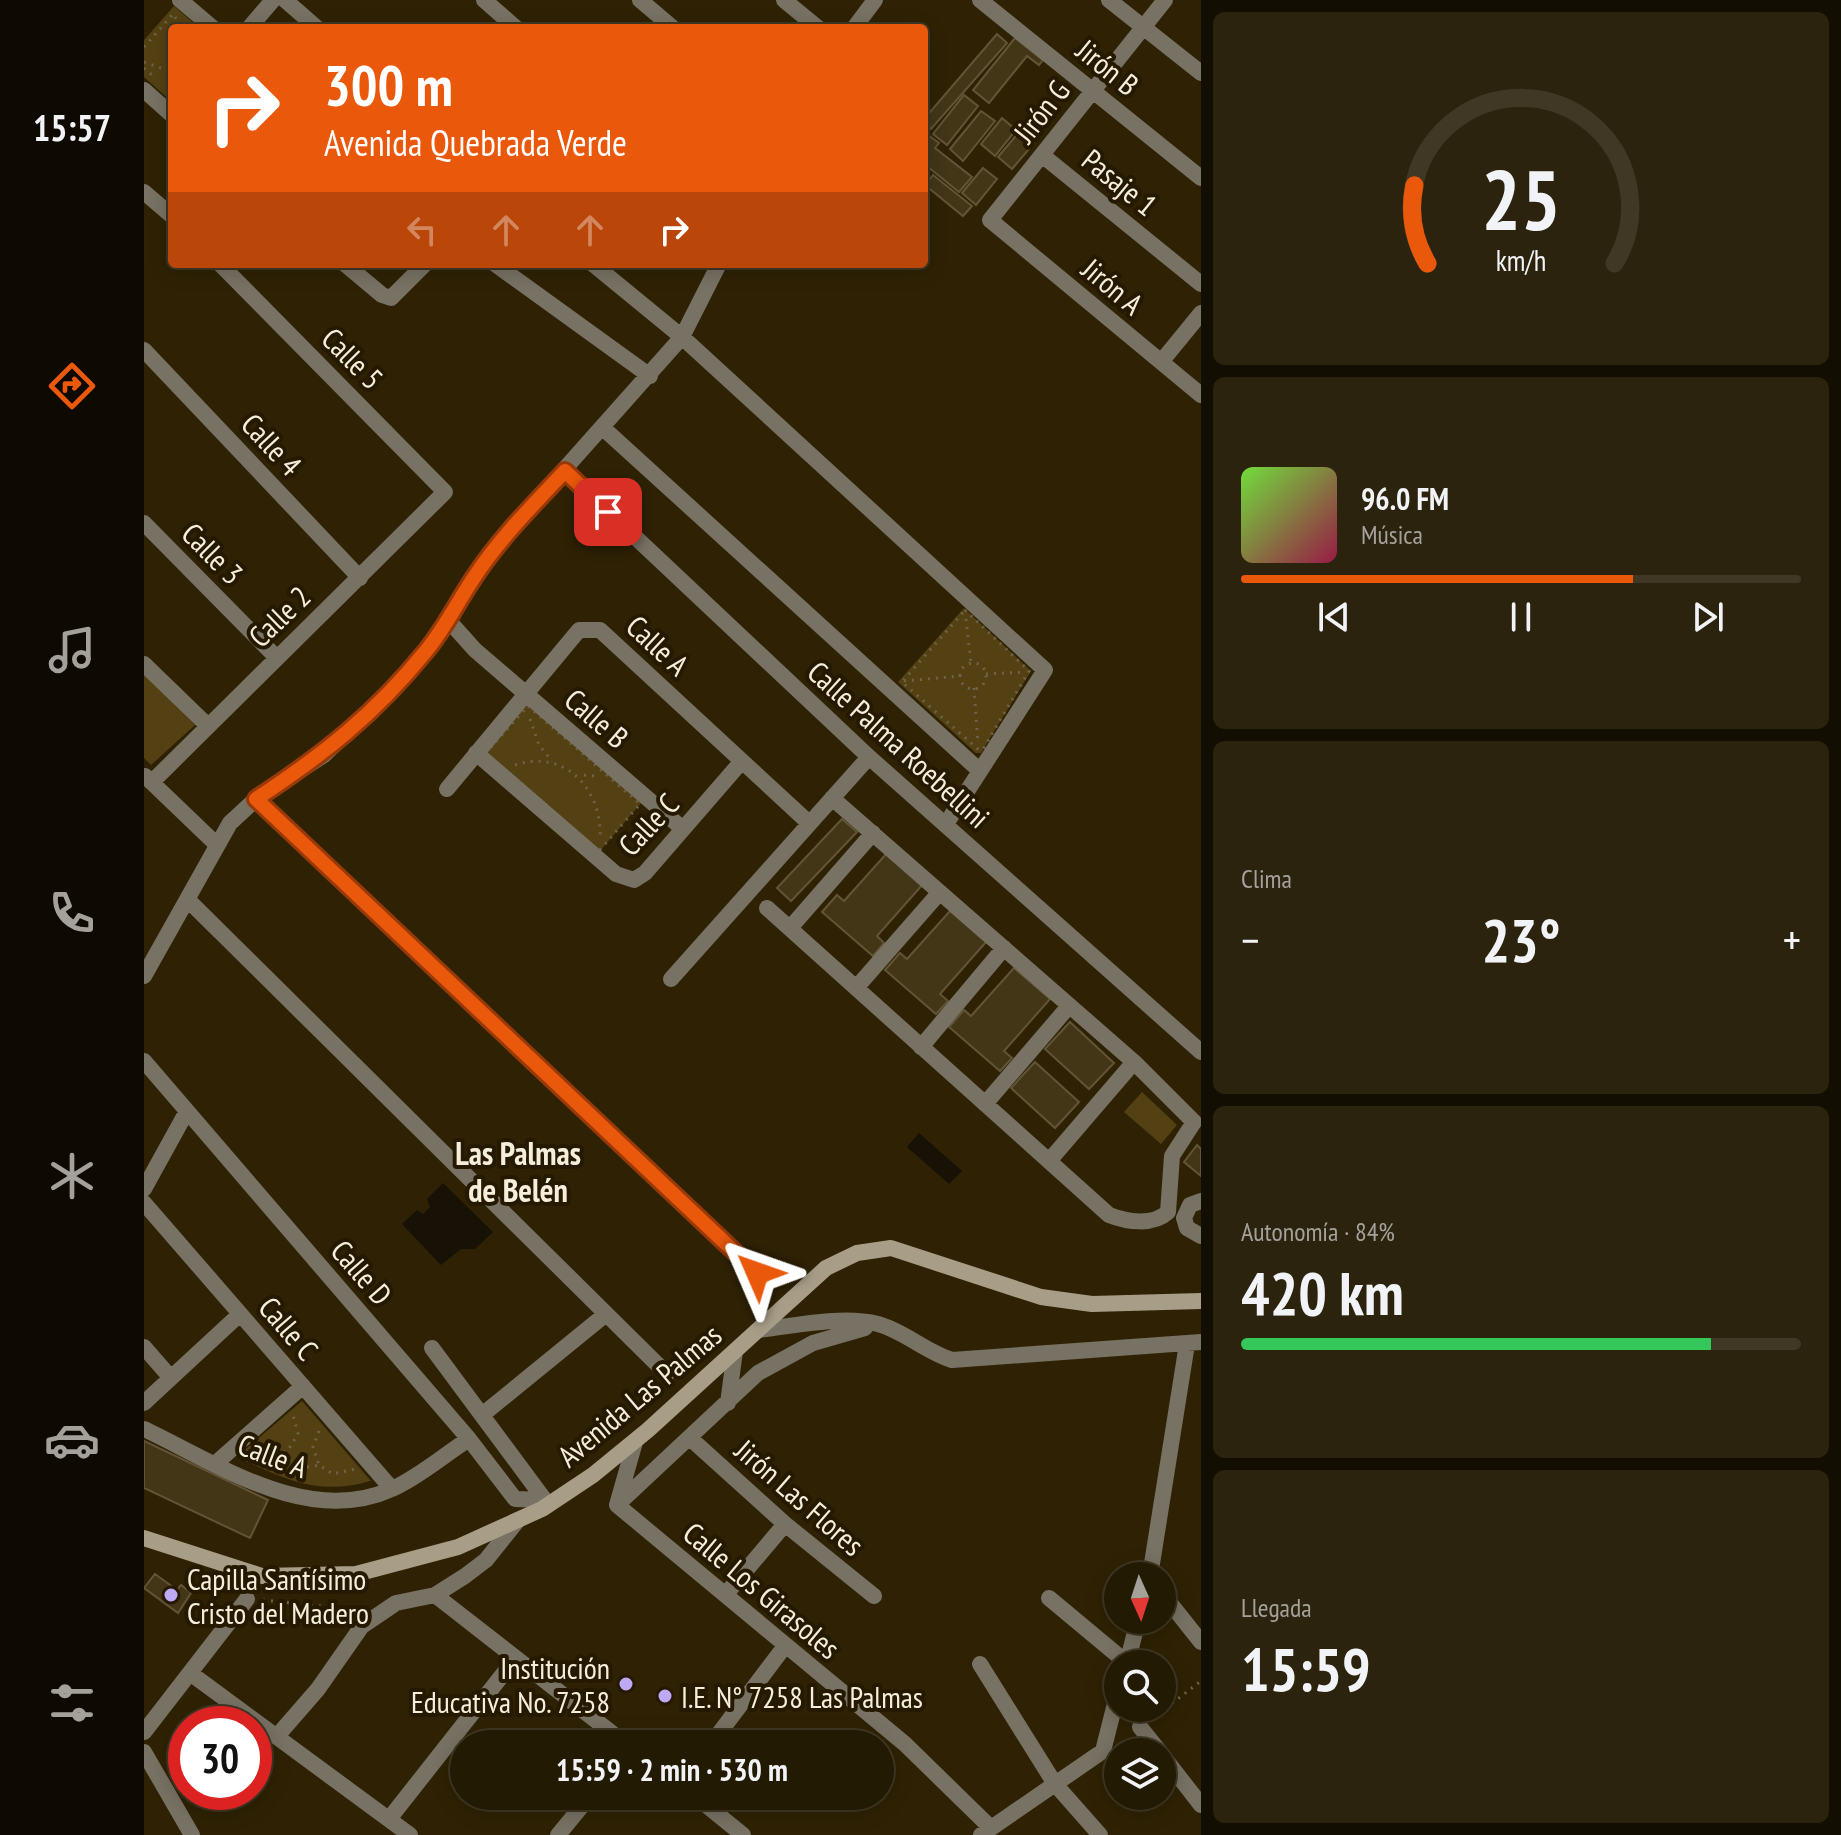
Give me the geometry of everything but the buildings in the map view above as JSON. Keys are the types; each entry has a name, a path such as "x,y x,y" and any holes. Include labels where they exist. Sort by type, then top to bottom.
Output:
{"main road":[{"name":"Avenida Las Palmas","path":"144,1538 262,1576 356,1574 458,1547 518,1520 635,1442 826,1268 857,1253 891,1248 1041,1297 1092,1304 1201,1301"}],"street":[{"path":"180,0 208,24"},
{"path":"252,24 273,0"},
{"path":"285,0 312,24"},
{"path":"484,0 511,24"},
{"path":"640,0 668,24"},
{"path":"784,0 813,24"},
{"path":"857,24 875,0"},
{"name":"Jirón B","path":"980,0 1201,178"},
{"path":"1109,0 1201,73"},
{"name":"Jirón G","path":"990,220 1165,0"},
{"path":"144,90 168,111"},
{"name":"Pasaje 1","path":"1042,155 1201,284"},
{"path":"144,192 168,213"},
{"name":"Jirón A","path":"990,220 1201,395"},
{"name":"Calle 5","path":"224,268 445,492"},
{"path":"350,268 382,295 391,298 421,268"},
{"path":"501,268 650,376"},
{"path":"598,268 682,337 1037,671 946,824"},
{"path":"144,976 189,901 216,844 230,823 256,799 324,755 368,715 446,625 473,579 505,536 682,337 717,268"},
{"path":"1161,362 1201,313"},
{"name":"Calle 4","path":"144,350 360,578"},
{"path":"603,428 897,687 980,771"},
{"name":"Calle Palma Roebellini","path":"565,471 869,757 1201,1052"},
{"name":"Calle 2","path":"148,779 360,578 445,492"},
{"name":"Calle 3","path":"144,523 276,657"},
{"name":"Calle B","path":"446,625 527,700 683,829"},
{"name":"Calle A","path":"447,789 476,753 527,700 579,630 595,628 809,823"},
{"path":"144,664 207,725"},
{"name":"Calle C","path":"476,753 622,878 639,878 742,761"},
{"path":"671,979 869,757"},
{"path":"148,779 216,844"},
{"path":"832,798 1134,1062 1194,1122 1197,1132 1172,1156 1168,1181 1182,1208 1187,1228 1201,1236"},
{"path":"256,799 757,1273"},
{"path":"790,928 873,833"},
{"path":"856,988 940,892"},
{"path":"189,901 667,1374"},
{"path":"767,908 1109,1215 1123,1221 1141,1221 1162,1217 1182,1208"},
{"path":"921,1047 1004,948"},
{"path":"985,1104 1069,1006"},
{"name":"Calle D","path":"144,1061 469,1439 515,1499 546,1502"},
{"path":"1049,1161 1134,1062"},
{"path":"144,1189 187,1111"},
{"name":"Calle C","path":"144,1203 392,1489"},
{"path":"144,1403 240,1314"},
{"path":"482,1415 606,1314"},
{"path":"758,1330 817,1323 878,1324 932,1354 952,1360 1194,1343 1153,1562"},
{"path":"617,1505 758,1373 813,1343 878,1324"},
{"path":"144,1347 171,1378"},
{"path":"432,1348 546,1502"},
{"path":"727,1405 735,1351"},
{"path":"216,1463 303,1386"},
{"name":"Calle A","path":"144,1429 301,1499 348,1501 392,1489 469,1439"},
{"name":"Jirón Las Flores","path":"691,1439 785,1524 874,1596"},
{"path":"617,1505 635,1442"},
{"name":"Calle Los Girasoles","path":"617,1505 905,1744 986,1831"},
{"path":"278,1735 318,1689 362,1626 396,1603 435,1595 486,1560 518,1520"},
{"path":"726,1594 785,1524"},
{"path":"435,1595 608,1730"},
{"path":"1049,1598 1111,1650"},
{"path":"144,1732 247,1599"},
{"path":"1176,1611 1201,1642"},
{"path":"722,1730 785,1646"},
{"path":"389,1819 515,1659"},
{"path":"980,1664 1055,1784 1100,1835"},
{"path":"190,1673 410,1835"},
{"path":"986,1831 1103,1751 1110,1722"},
{"path":"1140,1727 1149,1738"},
{"path":"144,1752 192,1835"},
{"path":"1176,1773 1201,1805"},
{"path":"558,1835 579,1810"},
{"path":"711,1810 737,1833"}],"path":[{"path":"144,47 174,14 185,24"},
{"path":"144,62 168,71"},
{"path":"968,607 971,663"},
{"path":"968,607 1037,671"},
{"path":"897,687 968,607"},
{"path":"971,663 980,665 986,674 982,684 974,688 964,685 960,676 963,667 971,663"},
{"path":"986,674 1037,671"},
{"path":"979,750 983,749 1037,671"},
{"path":"897,687 960,676"},
{"path":"897,687 979,750"},
{"path":"974,688 980,771"},
{"path":"527,700 534,736 552,761"},
{"path":"527,700 486,753 599,851"},
{"path":"527,700 640,804 599,851"},
{"path":"505,770 530,761 544,762 558,765 584,782 598,810 599,851"},
{"path":"247,1450 250,1446 270,1456 283,1453 293,1445 298,1434 291,1412"},
{"path":"323,1427 313,1447 319,1465 333,1474 358,1467"},
{"path":"283,1453 292,1463"},
{"path":"349,1457 364,1474"},
{"path":"307,1467 319,1465"},
{"path":"247,1599 379,1612"}],"shaded area":[{"path":"174,6 194,24 168,24 168,98 144,77 144,40"},
{"path":"964,608 1031,671 981,753 976,753 898,682"},
{"path":"144,673 195,725 151,765 144,758"},
{"path":"527,705 641,803 599,852 486,753"},
{"path":"1142,1092 1177,1125 1161,1144 1124,1112"},
{"path":"919,1133 962,1171 949,1184 907,1147"},
{"path":"443,1183 493,1232 475,1249 461,1249 441,1265 402,1224 417,1210 423,1214 430,1207 427,1199"},
{"path":"302,1401 371,1481 335,1487 319,1486 288,1479 240,1458 240,1454"}],"place":[{"name":"Capilla Santísimo Cristo del Madero","path":"171,1595"},
{"name":"Institución Educativa No. 7258","path":"626,1684"},
{"name":"I.E. N° 7258 Las Palmas","path":"665,1696"}],"district":[{"name":"Las Palmas de Belén","path":"518,1172"}],"route":[{"path":"608,512 565,471 505,536 473,579 443,630 397,685 324,755 256,799 757,1273"}]}
